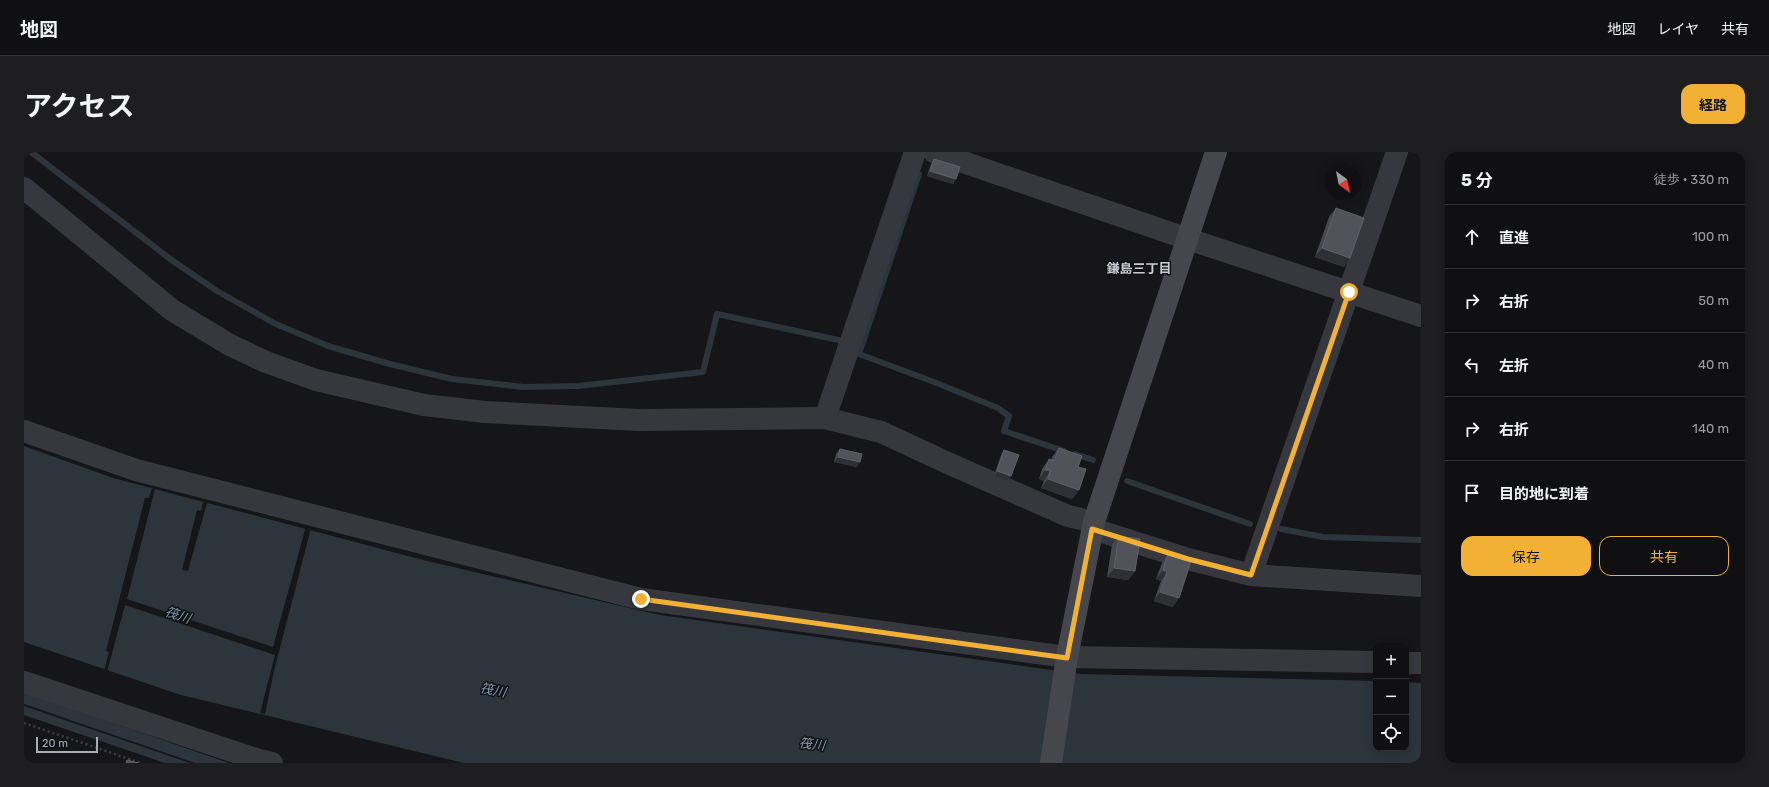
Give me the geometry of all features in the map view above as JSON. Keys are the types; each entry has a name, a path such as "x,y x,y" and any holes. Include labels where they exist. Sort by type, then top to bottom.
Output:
{"street":[{"path":"825,418 915,152"},
{"path":"934,152 1188,239 1421,316"},
{"path":"1051,763 1067,658 1093,525 1216,152"},
{"path":"1251,575 1397,152"},
{"path":"24,188 172,310 230,345 266,362 316,380 424,405 485,412 639,420 825,418 882,432 1068,516 1188,559 1251,575 1421,586"},
{"path":"24,431 136,470 641,599 1067,658 1373,662"},
{"path":"1409,663 1421,663"},
{"path":"24,682 272,763"}],"path":[{"path":"24,723 140,763"}],"water":[{"name":"筏川","path":"24,446 113,478 423,560 660,615 1080,674 1373,681 1373,751 1409,751 1409,682 1421,683 1421,763 464,763 181,695 24,642"},
{"path":"24,692 229,763 195,763 24,704"},
{"path":"24,706 190,763 165,763 24,715"}],"pier":[{"path":"152,488 155,489 127,599 273,647 306,526 311,528 274,671 265,714 260,713 275,655 125,605 107,672 104,671 109,652 106,651 145,498 149,498"},
{"path":"203,502 207,503 188,571 182,570 197,510 201,511"}],"building":[{"path":"934,159 960,167 956,179 930,171"},
{"path":"1336,208 1364,218 1350,258 1322,248"},
{"path":"1059,448 1082,456 1078,467 1086,469 1079,490 1048,479 1050,471 1045,470 1049,459 1054,461"},
{"path":"840,449 862,454 860,462 838,457"},
{"path":"1004,450 1019,455 1011,476 997,471"},
{"path":"1119,536 1140,539 1135,571 1114,568"},
{"path":"1168,554 1191,561 1179,598 1160,592 1167,572 1163,570"},
{"path":"127,760 138,763 126,763"}],"waterway":[{"path":"31,152 173,261 217,291 276,324 328,346 390,364 452,379 523,387 578,386 703,372 717,314 843,341"},
{"path":"919,174 859,354 998,408 1009,416 1004,431 1064,451"},
{"path":"1075,454 1093,460"},
{"path":"1127,481 1250,524"},
{"path":"1281,529 1323,537 1421,540"}],"district":[{"name":"鎌島三丁目","path":"1139,268"}],"route":[{"path":"641,599 1067,658 1092,529 1188,559 1251,575 1349,292"}]}
